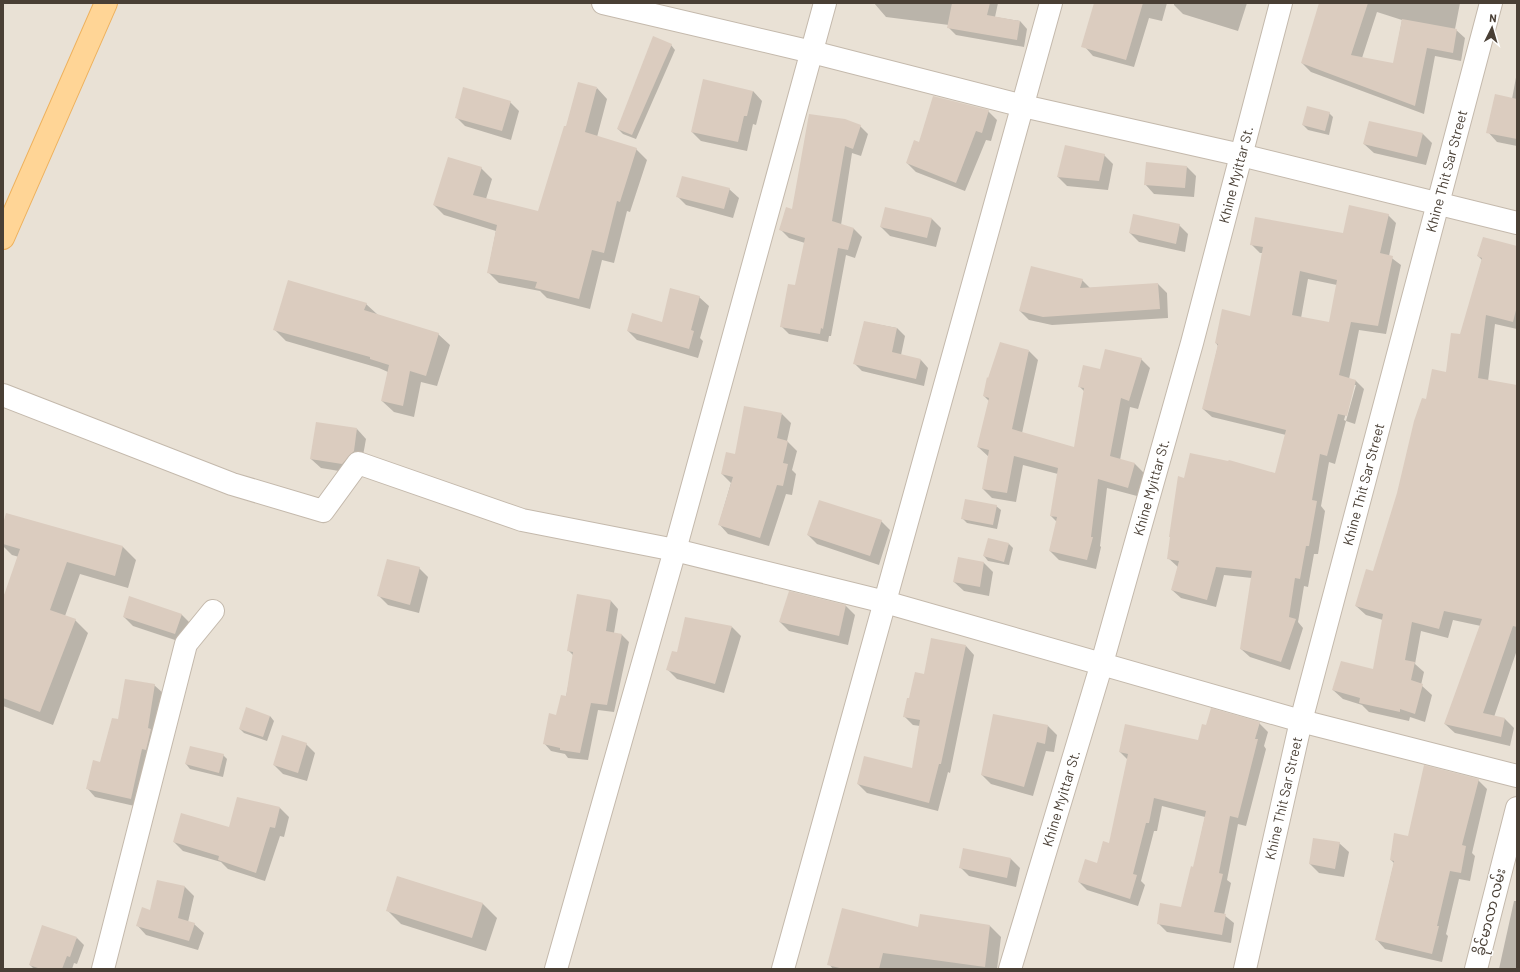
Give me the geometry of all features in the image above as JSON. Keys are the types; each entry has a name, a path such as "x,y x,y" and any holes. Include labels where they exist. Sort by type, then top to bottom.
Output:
{"main road":[{"path":"3,238 106,3"}],"street":[{"path":"603,3 812,52 1023,106 1241,155 1517,223"},
{"path":"556,969 675,550 825,3"},
{"path":"782,969 1051,3"},
{"name":"Khine Myittar St.","path":"1010,969 1102,663 1192,344 1281,3"},
{"name":"Khine Thit Sar Street","path":"1245,969 1300,721 1491,3"},
{"path":"3,395 232,484 323,511 358,463 522,520 675,550 884,602 1102,663 1300,721 1517,776"},
{"path":"103,969 186,644 213,611"},
{"name":"ခိုင်မာလာ လမ်း","path":"1476,969 1517,808"}],"shaded area":[{"path":"3,3 1517,3 1517,969 3,969"}],"building":[{"path":"952,3 990,3 987,15 1020,21 1017,40 947,28"},
{"path":"1094,3 1143,3 1126,60 1081,47"},
{"path":"1319,3 1368,3 1351,55 1393,63 1402,19 1457,29 1453,53 1427,48 1415,106 1301,63"},
{"path":"653,36 672,44 632,135 617,129"},
{"path":"703,79 753,91 747,116 744,116 738,142 691,132"},
{"path":"578,82 597,87 585,132 637,148 620,202 617,201 604,253 592,250 579,299 535,288 537,282 487,273 497,225 433,205 448,157 482,167 473,195 538,211 564,126 566,126"},
{"path":"463,87 511,101 502,131 455,118"},
{"path":"1495,94 1517,99 1517,139 1486,133"},
{"path":"933,96 989,110 982,133 976,131 956,183 906,163 914,140 919,142"},
{"path":"1307,106 1330,112 1325,131 1302,125"},
{"path":"809,114 845,119 861,125 853,149 845,146 832,221 854,228 848,250 838,248 823,329 821,328 820,334 780,327 788,284 795,285 805,238 779,230 786,207 792,209"},
{"path":"1369,121 1423,133 1417,157 1363,144"},
{"path":"1065,145 1105,154 1099,181 1057,177"},
{"path":"1146,162 1187,166 1185,188 1144,185"},
{"path":"682,176 730,188 724,209 676,197"},
{"path":"1349,205 1389,214 1380,253 1393,256 1378,326 1351,322 1339,375 1356,380 1347,416 1338,414 1327,456 1320,454 1312,500 1317,501 1309,546 1306,546 1300,579 1295,578 1289,617 1296,619 1281,662 1240,649 1252,571 1216,567 1207,600 1171,590 1179,561 1167,559 1169,537 1178,476 1184,478 1190,453 1229,460 1275,473 1286,430 1202,409 1218,344 1215,343 1222,309 1250,316 1263,247 1250,245 1255,217 1343,233","holes":["1300,271 1337,280 1329,322 1292,315"]},
{"path":"885,207 932,218 927,238 880,227"},
{"path":"1133,214 1180,224 1176,244 1129,233"},
{"path":"1483,237 1517,246 1517,306 1513,322 1486,315 1478,378 1517,385 1517,627 1513,626 1483,713 1505,718 1501,737 1444,724 1482,619 1444,611 1439,629 1412,622 1405,660 1415,662 1411,680 1423,684 1415,714 1400,709 1400,712 1359,703 1360,698 1332,690 1341,661 1373,669 1383,614 1355,606 1366,569 1373,571 1397,493 1414,421 1422,398 1426,399 1432,369 1446,372 1451,333 1460,334 1482,258 1477,256"},
{"path":"1031,266 1083,279 1080,288 1158,283 1160,309 1043,317 1019,311"},
{"path":"288,280 367,303 364,310 439,333 426,376 410,371 403,406 381,401 389,365 370,359 370,357 273,330"},
{"path":"670,288 700,296 691,330 694,331 689,349 627,331 632,313 662,322"},
{"path":"864,321 897,328 892,352 921,359 916,379 853,364"},
{"path":"1000,342 1029,350 1012,429 1074,447 1084,388 1078,387 1083,365 1100,369 1105,349 1142,358 1129,401 1121,398 1110,456 1135,463 1128,488 1098,479 1091,537 1093,537 1087,560 1049,551 1057,517 1050,516 1058,468 1014,456 1007,493 982,489 989,450 977,447 989,398 983,396 987,377 988,378"},
{"path":"744,406 782,413 777,438 788,441 783,463 788,464 783,486 777,485 760,538 718,525 733,477 721,474 726,452 735,454"},
{"path":"316,422 357,428 354,451 342,464 310,459"},
{"path":"965,499 997,505 993,525 961,519"},
{"path":"819,500 882,520 870,556 807,535"},
{"path":"6,513 123,546 115,576 67,562 50,610 76,619 40,712 3,698 3,598 20,549 3,544 3,524"},
{"path":"988,538 1009,543 1004,562 983,556"},
{"path":"958,557 984,562 980,587 953,582"},
{"path":"387,559 420,567 410,605 377,596"},
{"path":"789,591 846,605 839,636 779,622"},
{"path":"577,594 611,600 606,631 622,634 607,705 591,703 580,753 560,750 560,748 543,744 549,713 556,715 561,695 566,696 573,652 567,651"},
{"path":"129,596 182,614 175,634 123,617"},
{"path":"685,617 732,626 715,684 666,670 672,651 677,652"},
{"path":"931,638 966,645 941,764 939,764 929,803 857,784 864,756 912,768 920,720 903,717 915,672 924,674"},
{"path":"125,679 155,684 148,728 151,729 146,750 142,749 131,799 86,789 93,760 100,762 112,718 118,719"},
{"path":"246,707 270,716 263,737 239,729"},
{"path":"1211,708 1260,722 1255,739 1258,739 1238,818 1230,816 1219,873 1223,874 1214,912 1226,914 1222,935 1157,924 1160,903 1181,907 1191,866 1193,867 1206,811 1154,798 1149,823 1146,823 1133,874 1137,875 1130,899 1078,882 1085,859 1097,863 1103,841 1109,843 1128,754 1119,752 1125,724 1198,740 1202,724 1206,725"},
{"path":"993,714 1048,725 1045,744 1037,742 1024,787 981,775"},
{"path":"282,735 307,743 298,773 273,765"},
{"path":"190,746 224,754 219,773 185,764"},
{"path":"1424,765 1479,779 1462,845 1466,846 1461,873 1450,871 1432,954 1375,940 1394,861 1390,860 1394,833 1408,836"},
{"path":"237,797 280,807 275,828 270,827 256,873 218,860 219,856 173,842 181,813 229,827"},
{"path":"1313,838 1340,842 1335,869 1309,864"},
{"path":"963,848 1011,858 1007,878 959,868"},
{"path":"397,876 483,903 472,938 386,911"},
{"path":"157,880 185,886 178,918 195,923 189,941 136,926 142,907 150,910"},
{"path":"842,908 918,927 920,914 990,925 985,967 883,953 879,969 844,969 827,965"},
{"path":"42,925 77,937 70,957 67,956 62,969 41,969 29,965"}]}
